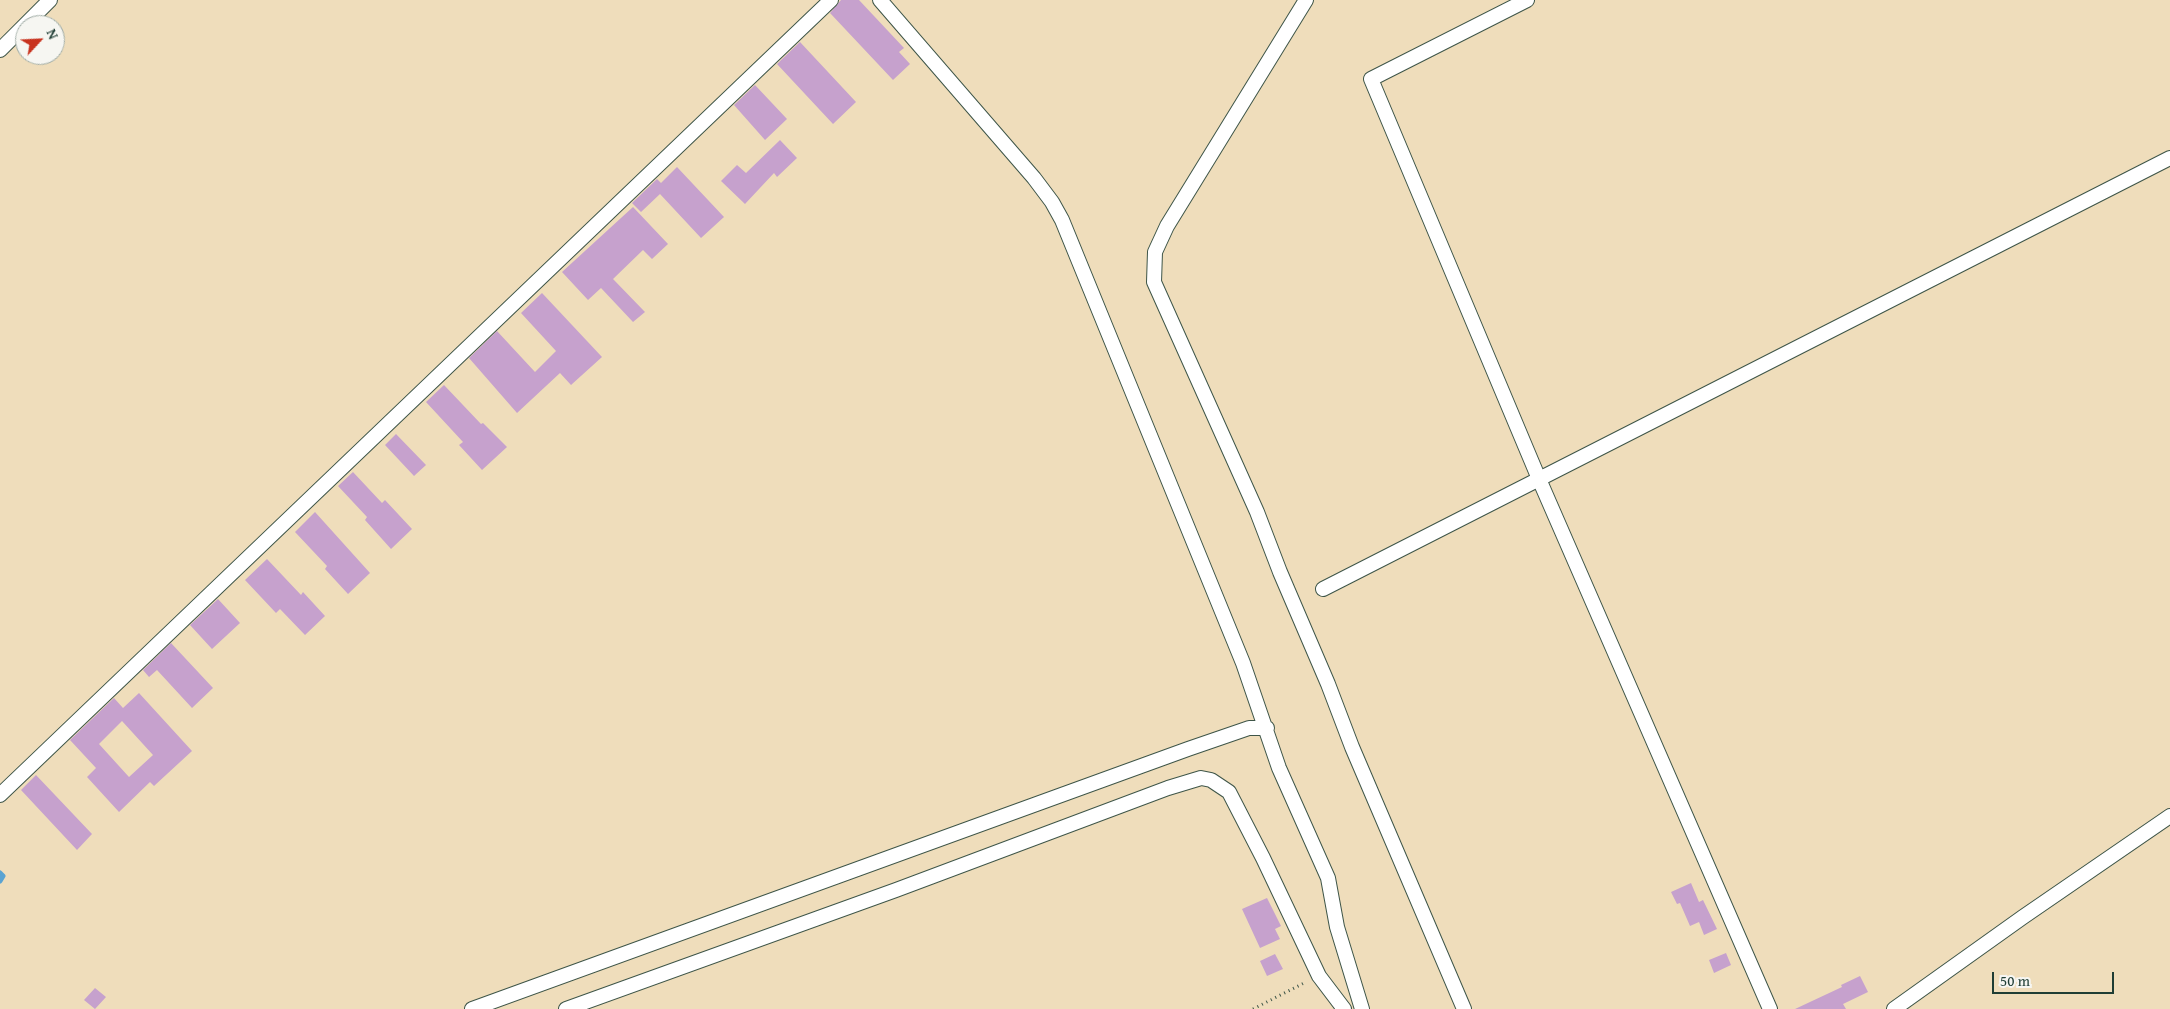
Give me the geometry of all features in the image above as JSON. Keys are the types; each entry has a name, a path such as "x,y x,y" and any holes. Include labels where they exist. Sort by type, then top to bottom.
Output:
{"street":[{"path":"0,50 50,0"},
{"path":"0,795 831,0"},
{"path":"880,0 1034,178 1052,202 1062,220 1243,663 1280,768 1328,878 1337,927 1362,1009"},
{"path":"1306,0 1167,226 1154,252 1154,282 1257,512 1352,746 1464,1009"},
{"path":"1527,0 1371,79 1539,479 1770,1009"},
{"path":"1323,588 2170,158"},
{"path":"472,1009 1188,749 1249,728 1267,728"},
{"path":"566,1009 896,890 1168,788 1201,778 1211,780 1229,792 1320,976 1344,1009"},
{"path":"1894,1009 2170,816"}],"path":[{"path":"1253,1009 1320,976"}],"building":[{"path":"841,0 859,0 904,48 899,52 910,64 893,80 830,13"},
{"path":"800,42 856,102 833,124 777,64"},
{"path":"755,85 787,119 765,140 734,105"},
{"path":"780,140 797,158 777,177 774,173 745,204 721,181 737,165 746,173"},
{"path":"677,167 724,217 701,238 660,194 641,212 632,203 657,179 661,183"},
{"path":"633,207 668,244 652,259 643,250 613,279 645,312 633,322 601,288 588,300 562,272"},
{"path":"542,293 602,357 571,385 560,373 517,413 469,358 497,331 535,372 556,351 521,313"},
{"path":"444,385 481,424 483,423 507,447 482,470 459,445 463,442 426,402"},
{"path":"396,434 426,465 414,476 385,445"},
{"path":"353,472 382,503 385,500 412,529 391,549 365,520 367,517 338,486"},
{"path":"315,512 370,573 348,594 325,569 327,566 295,532"},
{"path":"267,559 301,595 303,592 325,616 305,635 280,609 276,613 245,580"},
{"path":"218,599 240,623 212,649 190,625"},
{"path":"171,643 213,688 192,708 157,670 149,677 143,670"},
{"path":"139,693 192,751 154,786 150,782 119,812 87,777 96,768 70,740 114,698 123,708","holes":["122,721 153,755 129,777 99,744"]},
{"path":"36,775 92,834 77,850 21,790"},
{"path":"1691,883 1699,902 1703,900 1717,929 1704,935 1699,922 1690,926 1680,903 1677,904 1671,892"},
{"path":"1267,898 1281,926 1275,929 1280,939 1260,948 1242,909"},
{"path":"1726,953 1731,965 1714,973 1709,960"},
{"path":"1275,954 1283,969 1267,976 1260,961"},
{"path":"1860,976 1868,992 1843,1004 1846,1009 1795,1009 1842,987 1841,985"},
{"path":"95,988 106,997 95,1009 84,1000"}],"waterway":[{"path":"0,873 3,876 0,881"}]}
